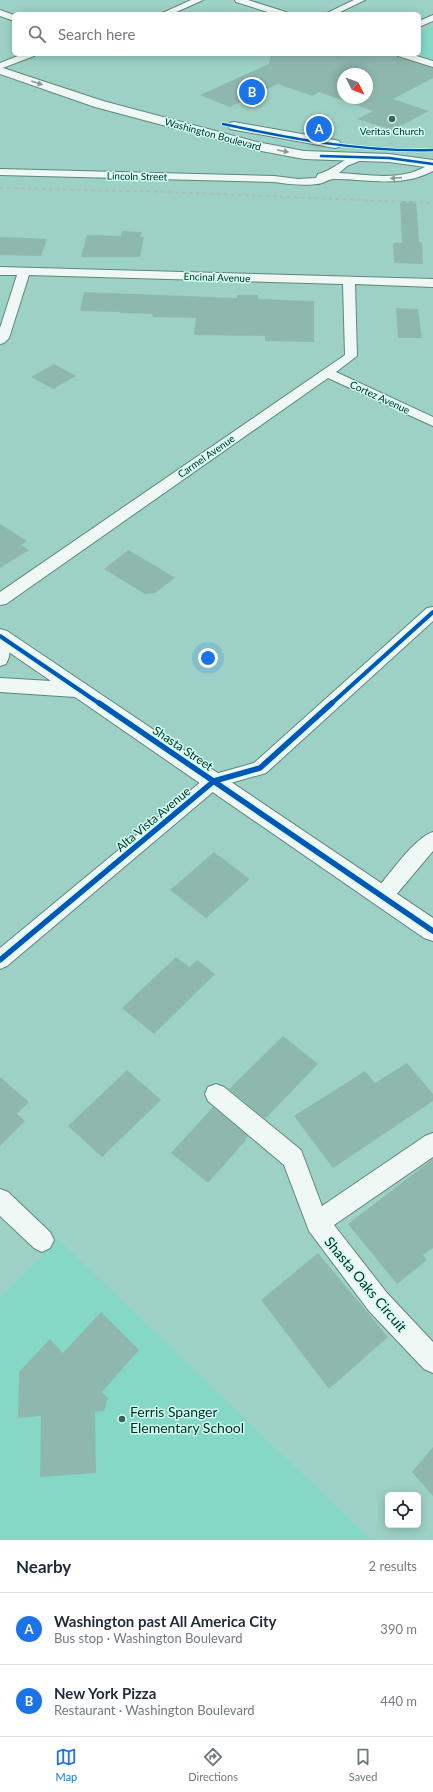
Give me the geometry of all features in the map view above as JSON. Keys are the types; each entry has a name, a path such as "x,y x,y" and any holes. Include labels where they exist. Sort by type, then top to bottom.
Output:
{"main road":[{"path":"0,56 27,66"},
{"name":"Washington Boulevard","path":"0,70 99,104 232,140 286,152 321,156 390,158 433,163"},
{"name":"Washington Boulevard","path":"61,79 115,97 207,121 355,147 408,151 433,150"},
{"name":"Shasta Street","path":"0,638 214,781 433,931"},
{"path":"0,685 79,690"}],"street":[{"path":"169,12 199,0"},
{"path":"239,0 276,12"},
{"path":"334,12 361,0"},
{"path":"0,13 12,17"},
{"path":"421,23 433,18"},
{"path":"0,66 26,56"},
{"path":"407,56 433,64"},
{"name":"Lincoln Street","path":"274,179 308,176 320,169 323,165 321,156"},
{"name":"Lincoln Street","path":"0,172 274,179 306,182 318,181 329,176 343,164 360,157"},
{"name":"Lincoln Street","path":"297,177 329,176 404,178 414,175 433,163"},
{"name":"Encinal Avenue","path":"0,271 433,283"},
{"path":"0,340 3,338 24,272"},
{"name":"Carmel Avenue","path":"0,600 351,356 349,281"},
{"name":"Cortez Avenue","path":"327,373 433,422"},
{"name":"Alta Vista Avenue","path":"0,960 214,781 260,768 433,612"},
{"name":"Shasta Street","path":"0,638 2,648 0,660"},
{"path":"383,896 415,857 433,839"},
{"name":"Shasta Oaks Circuit","path":"216,1094 293,1158 317,1223 378,1302 433,1360"},
{"name":"Shasta Oaks Circuit","path":"317,1223 433,1144"},
{"path":"0,1200 42,1240"}],"shaded area":[{"path":"433,26 433,62 414,56 421,56 421,31"},
{"name":"Ferris Spanger Elementary School","path":"58,1239 371,1540 0,1540 0,1298"}],"building":[{"path":"271,56 397,56 433,68 433,78 393,99 429,111 393,130 357,119 373,111 353,104 373,104 373,68 337,68 337,98 319,92 312,96 278,84 230,107 200,95 269,64"},
{"path":"400,201 416,201 419,242 422,242 423,264 394,263 393,243 402,243"},
{"path":"122,231 142,232 140,237 144,237 140,257 81,257 87,235 121,236"},
{"path":"0,237 47,239 41,256 0,255"},
{"path":"84,292 237,298 237,295 258,295 258,299 314,301 314,342 265,341 265,336 194,335 196,318 152,317 153,314 80,311"},
{"path":"396,308 418,309 422,338 398,338"},
{"path":"54,364 76,376 53,389 31,377"},
{"path":"0,524 27,541 21,545 29,550 0,568"},
{"path":"128,550 175,578 155,593 145,594 104,569"},
{"path":"214,852 250,879 206,918 170,890"},
{"path":"176,957 189,967 197,960 215,974 154,1034 122,1008"},
{"path":"283,1036 318,1064 265,1119 229,1089"},
{"path":"407,1063 433,1094 433,1101 333,1168 294,1116 365,1071 375,1083"},
{"path":"127,1070 161,1100 102,1157 68,1126"},
{"path":"0,1077 29,1102 17,1114 25,1121 0,1146"},
{"path":"213,1107 248,1136 208,1183 171,1153"},
{"path":"433,1159 433,1248 423,1255 427,1260 397,1284 348,1224"},
{"path":"318,1253 388,1337 329,1389 261,1300"},
{"path":"101,1312 139,1350 102,1392 108,1398 104,1411 95,1412 96,1473 40,1477 41,1416 18,1418 19,1372 50,1339 63,1353"},
{"path":"433,1447 433,1496 412,1472"}],"railway":[{"path":"0,188 168,192 433,203"}],"cycle path":[{"path":"223,124 301,140 354,148 407,151 433,150"},
{"path":"321,156 389,158 433,164"},
{"path":"0,960 214,781 260,768 433,612"},
{"path":"0,636 433,931"}],"place":[{"name":"New York Pizza","path":"252,92"},
{"name":"Veritas Church","path":"392,119"},
{"name":"Washington past All America City","path":"319,129"},
{"name":"Ferris Spanger Elementary School","path":"122,1419"}]}
